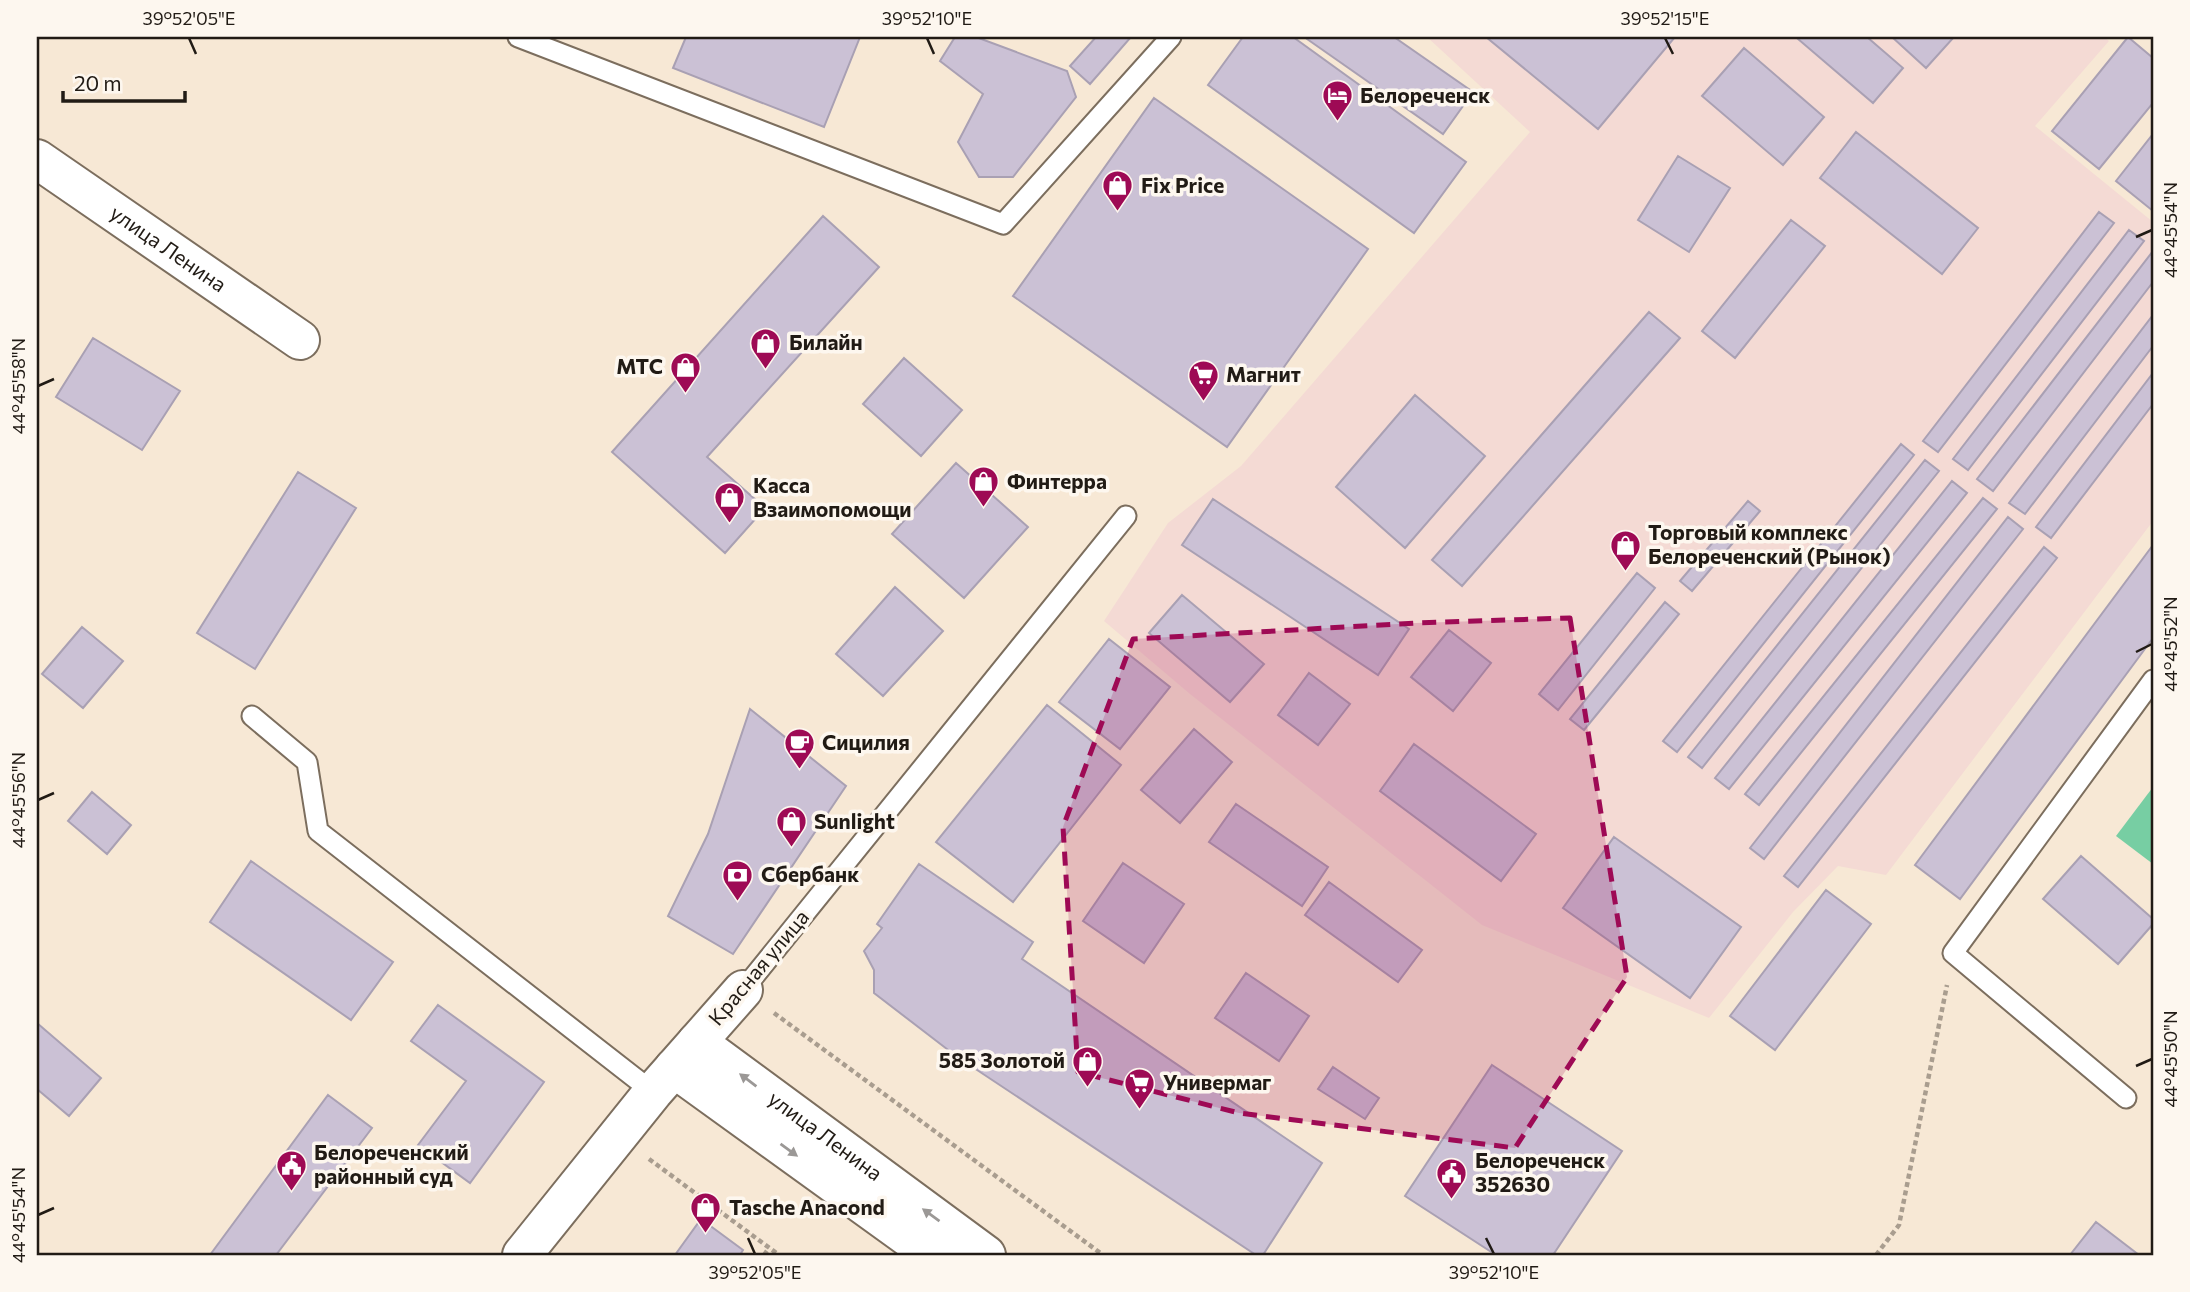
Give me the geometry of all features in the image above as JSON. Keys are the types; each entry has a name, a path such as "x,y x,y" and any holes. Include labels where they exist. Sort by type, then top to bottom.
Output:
{"street":[{"name":"улица Ленина","path":"37,159 300,340"},
{"name":"Красная улица","path":"522,1255 618,1135 743,990"},
{"name":"улица Ленина","path":"675,1068 933,1255"},
{"name":"улица Ленина","path":"675,1068 986,1255"}],"lane":[{"path":"518,37 1003,224 1171,37"},
{"name":"Красная улица","path":"743,990 1126,516"},
{"path":"2126,1098 1953,953 2153,680"},
{"path":"252,716 307,762 318,831 675,1068"}],"path":[{"path":"1876,1255 1899,1226 1953,953"},
{"path":"743,990 1103,1255"},
{"path":"618,1135 779,1255"},
{"path":"764,1255 769,1248"}],"highlighted area":[{"path":"1570,618 1627,977 1515,1148 1239,1113 1078,1072 1063,827 1133,639 1416,623"}],"shaded area":[{"name":"Торговый комплекс Белореченский (Рынок)","path":"1427,37 2104,37 2109,41 2035,126 2153,222 2153,521 1886,875 1838,866 1793,912 1709,1018 1482,925 1190,694 1104,621 1168,523 1241,466 1530,132"}],"green space":[{"path":"2153,787 2153,864 2116,836"}],"building":[{"path":"686,37 860,37 824,127 673,68"},
{"path":"955,37 976,37 1067,71 1076,97 1013,177 979,177 958,142 983,94 940,61"},
{"path":"1096,37 1131,37 1090,84 1070,66"},
{"name":"Белореченск","path":"1243,37 1293,37 1466,162 1414,233 1208,85"},
{"path":"1394,37 1473,92 1443,134 1307,39"},
{"path":"1486,37 1675,37 1598,129"},
{"path":"1867,37 1903,68 1873,103 1798,39"},
{"path":"1892,37 1954,37 1926,68"},
{"path":"2128,37 2153,58 2153,103 2099,169 2052,131"},
{"path":"1744,48 1824,117 1783,165 1702,96"},
{"path":"1154,98 1368,249 1227,447 1013,296"},
{"path":"1856,132 1978,228 1942,274 1820,178"},
{"path":"2153,134 2153,211 2116,181"},
{"path":"1678,156 1730,188 1689,252 1638,220"},
{"path":"2099,212 2114,223 1938,452 1923,441"},
{"path":"823,216 879,267 707,457 765,508 725,553 612,452"},
{"path":"1791,220 1825,246 1735,358 1702,331"},
{"path":"2129,230 2144,241 1968,470 1953,459"},
{"path":"2153,251 2153,282 1993,491 1977,479"},
{"path":"1649,312 1680,338 1462,586 1432,560"},
{"path":"2153,315 2153,346 2025,514 2009,503"},
{"path":"93,338 180,391 142,450 56,397"},
{"path":"904,358 962,410 921,456 863,404"},
{"path":"2153,373 2153,404 2051,538 2036,527"},
{"path":"1415,395 1485,456 1405,548 1336,487"},
{"path":"1901,444 1914,455 1677,752 1663,741"},
{"path":"1925,460 1939,471 1702,768 1688,757"},
{"path":"956,463 1028,527 964,598 892,534"},
{"path":"298,472 356,508 255,669 197,633"},
{"path":"1952,481 1967,493 1729,789 1715,778"},
{"path":"1983,498 1997,509 1759,805 1745,794"},
{"path":"1213,499 1409,629 1378,675 1182,545"},
{"path":"1748,501 1760,511 1692,591 1680,581"},
{"path":"2008,517 2023,529 1764,859 1750,848"},
{"path":"2153,545 2153,638 1960,899 1915,865"},
{"path":"2044,547 2057,558 1798,887 1784,876"},
{"path":"1637,573 1655,588 1558,710 1539,694"},
{"path":"895,587 943,631 883,696 836,654"},
{"path":"1182,595 1264,664 1230,702 1149,633"},
{"path":"1665,602 1679,614 1584,730 1570,719"},
{"path":"82,627 123,661 83,708 42,674"},
{"path":"1449,630 1491,663 1453,711 1411,677"},
{"path":"1109,639 1170,687 1120,749 1059,702"},
{"path":"1309,673 1350,704 1318,745 1278,715"},
{"path":"1047,705 1121,765 1013,902 936,842"},
{"path":"750,709 846,786 733,954 668,916 708,834"},
{"path":"1194,729 1232,762 1180,823 1141,790"},
{"path":"1414,744 1536,834 1501,881 1380,791"},
{"path":"92,792 131,825 107,854 68,821"},
{"path":"1236,804 1328,867 1302,906 1209,842"},
{"path":"1614,837 1741,927 1690,998 1563,908"},
{"path":"2081,856 2153,919 2153,924 2118,964 2043,899"},
{"path":"251,861 393,962 351,1020 210,922"},
{"path":"1123,863 1184,904 1144,963 1083,921"},
{"name":"Универмаг","path":"919,864 1033,942 1022,959 1322,1163 1263,1255 1256,1255 956,1056 874,993 874,970 864,951 882,928 877,924"},
{"path":"1329,882 1422,950 1398,982 1305,915"},
{"path":"1826,890 1871,924 1775,1050 1730,1016"},
{"path":"1246,973 1309,1016 1279,1061 1215,1018"},
{"path":"438,1005 544,1082 470,1183 418,1145 466,1081 411,1041"},
{"path":"37,1023 101,1078 69,1116 37,1089"},
{"path":"1492,1065 1622,1151 1553,1255 1496,1255 1405,1196"},
{"path":"1333,1067 1379,1098 1365,1119 1318,1089"},
{"name":"Белореченский районный суд","path":"328,1095 372,1128 276,1255 210,1255"},
{"name":"Tasche Anacond","path":"701,1219 743,1250 740,1255 675,1255"},
{"path":"2096,1222 2139,1255 2070,1255"}],"place":[{"name":"Белореченск","path":"1337,123"},
{"name":"Fix Price","path":"1118,213"},
{"name":"Билайн","path":"766,370"},
{"name":"МТС","path":"686,394"},
{"name":"Магнит","path":"1203,402"},
{"name":"Финтерра","path":"984,509"},
{"name":"Касса Взаимопомощи","path":"730,525"},
{"name":"Торговый комплекс Белореченский (Рынок)","path":"1625,572"},
{"name":"Сицилия","path":"799,770"},
{"name":"Sunlight","path":"791,849"},
{"name":"Сбербанк","path":"738,902"},
{"name":"585 Золотой","path":"1088,1088"},
{"name":"Универмаг","path":"1140,1110"},
{"name":"Белореченский районный суд","path":"291,1192"},
{"name":"Белореченск 352630","path":"1452,1200"},
{"name":"Tasche Anacond","path":"706,1235"}]}
